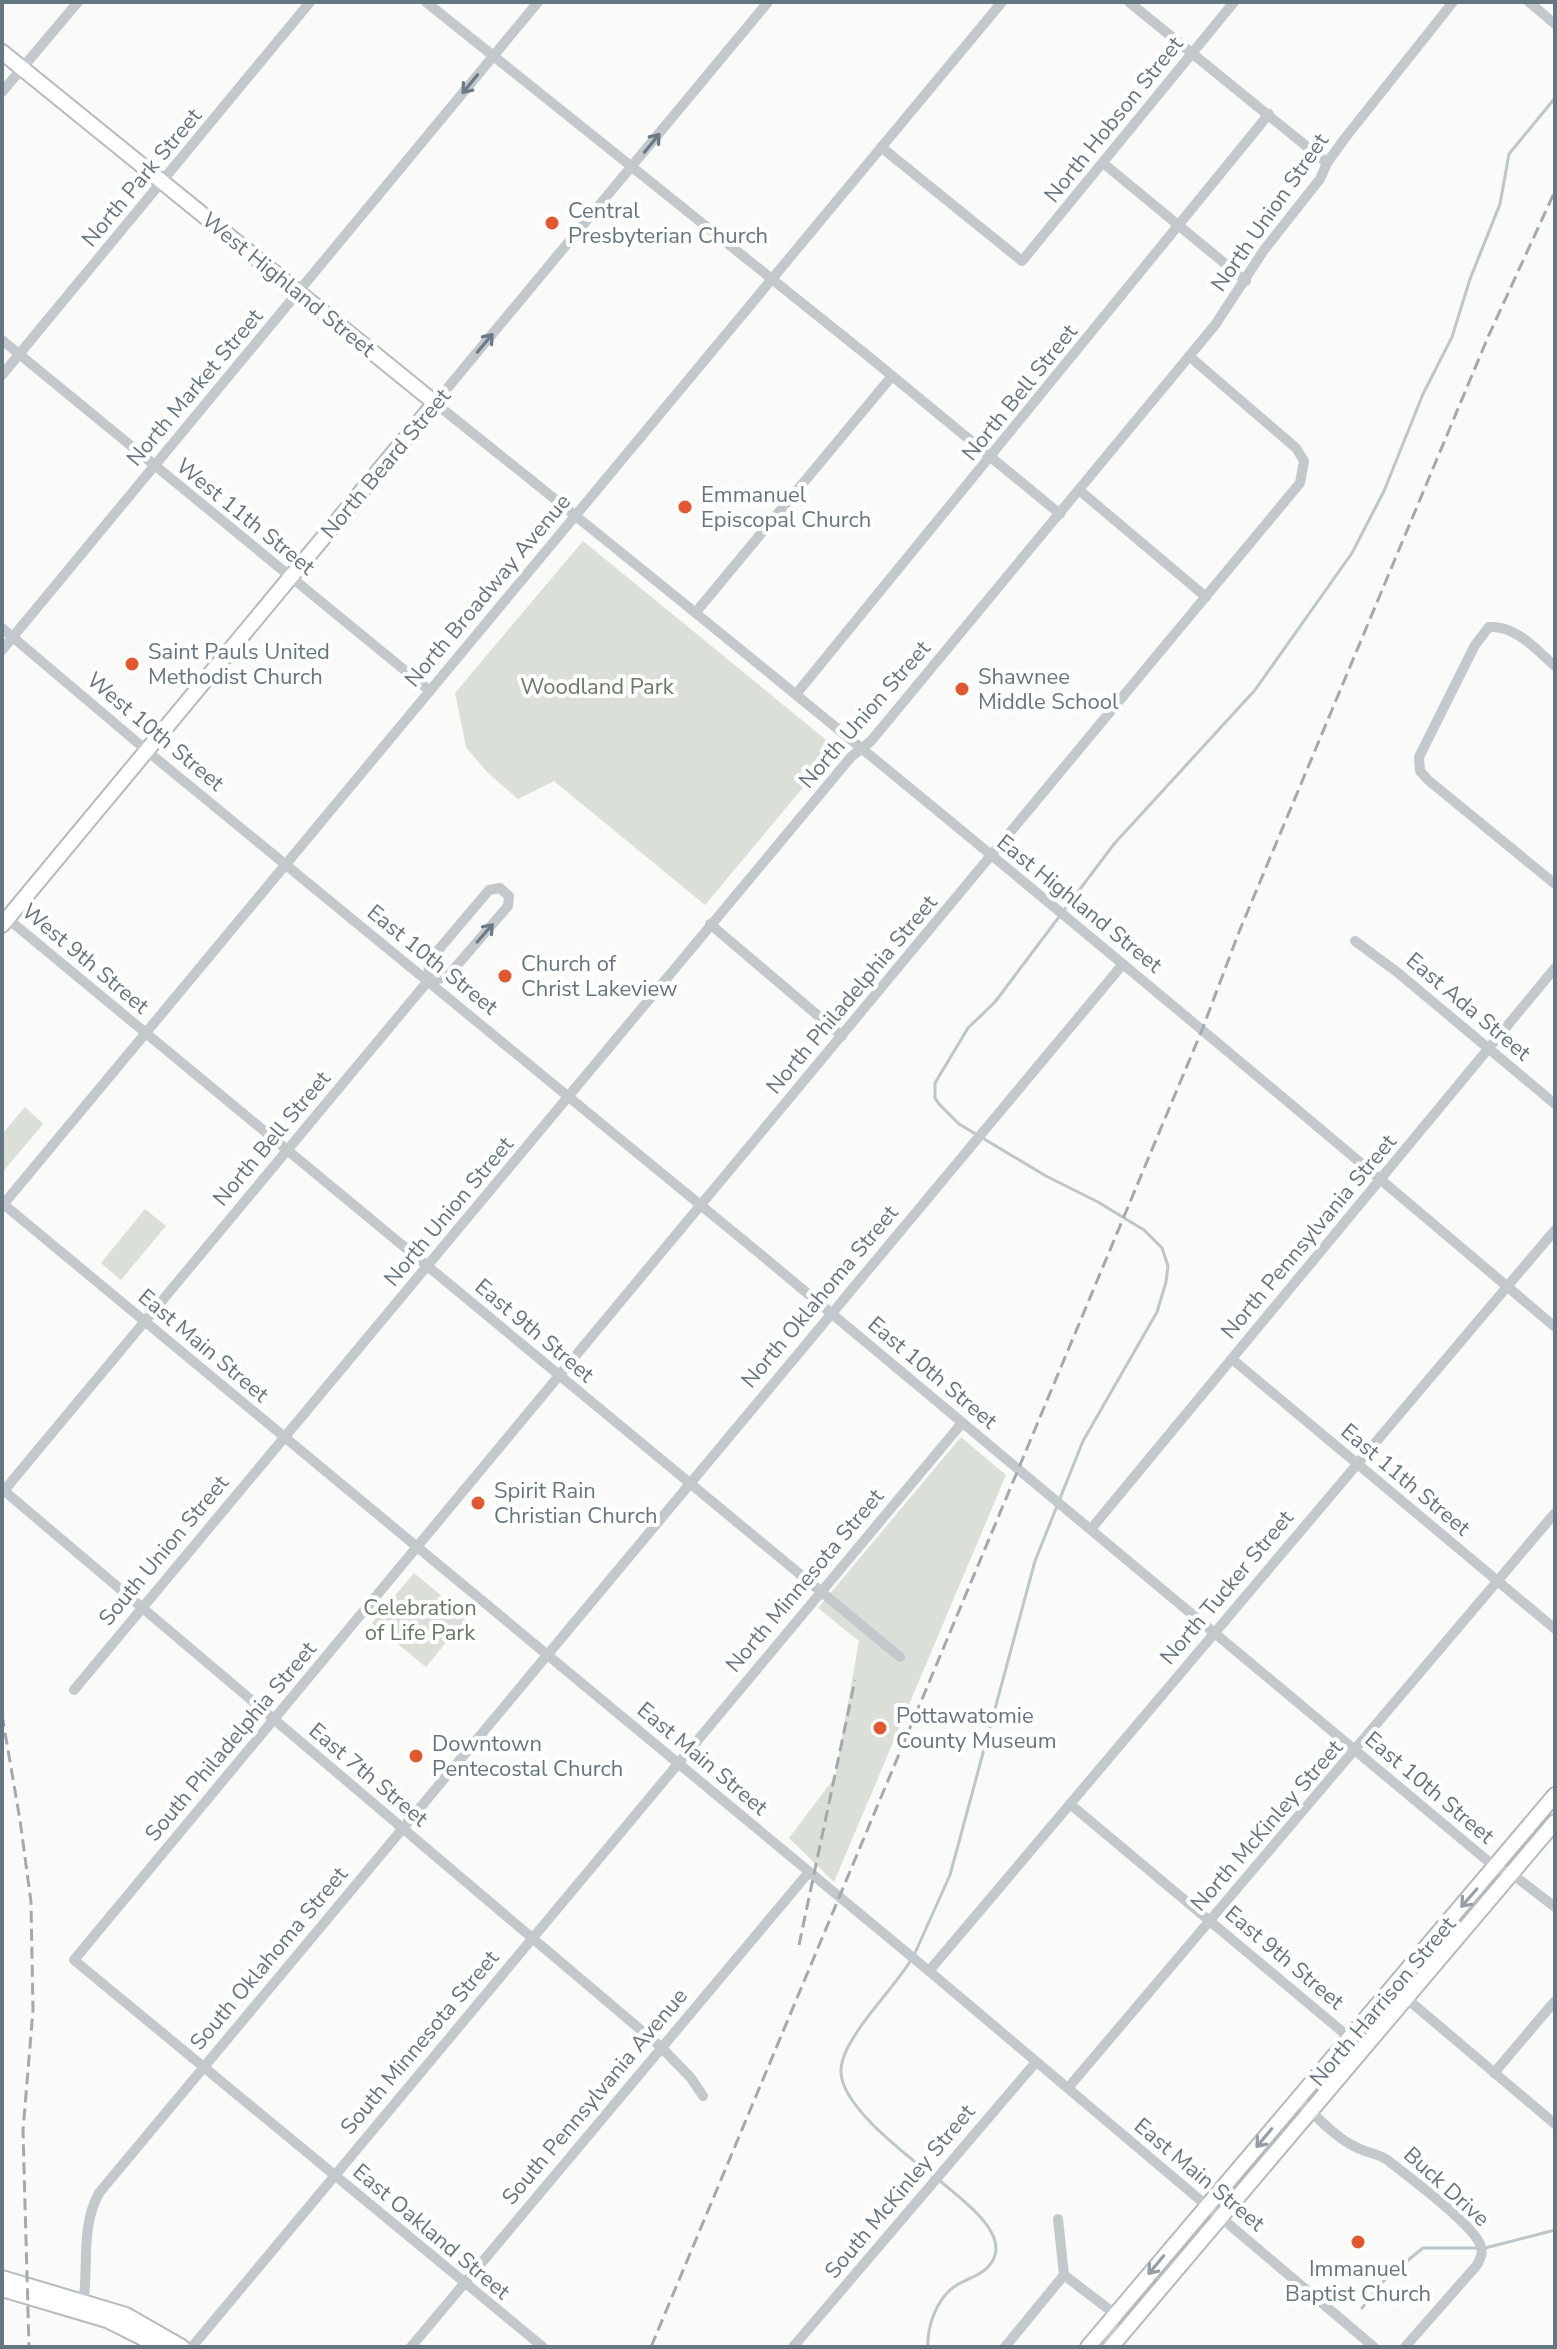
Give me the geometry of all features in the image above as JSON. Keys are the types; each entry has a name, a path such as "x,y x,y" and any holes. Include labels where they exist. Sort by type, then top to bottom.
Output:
{"main road":[{"name":"West Highland Street","path":"2,52 435,403"},
{"name":"North Beard Street","path":"4,919 435,403"},
{"name":"North Harrison Street","path":"1088,2347 1555,1795"},
{"name":"North Harrison Street","path":"1109,2347 1555,1822"},
{"path":"2,2278 83,2307 161,2347"},
{"path":"2,2289 126,2315 182,2347"}],"street":[{"path":"2,92 78,2"},
{"name":"North Park Street","path":"2,375 310,2"},
{"path":"426,2 1060,514"},
{"name":"North Market Street","path":"2,650 538,2"},
{"name":"North Beard Street","path":"435,403 768,2"},
{"name":"North Broadway Avenue","path":"3,1204 1002,2"},
{"path":"1129,2 1327,163"},
{"name":"North Hobson Street","path":"881,147 1022,261 1234,2"},
{"name":"North Union Street","path":"284,1436 851,757 871,741 1215,325 1264,250 1320,179 1327,163 1453,2"},
{"path":"1529,2 1555,24"},
{"name":"North Bell Street","path":"797,693 1269,114"},
{"path":"1103,163 1246,281"},
{"name":"West 11th Street","path":"2,340 430,691"},
{"name":"North Philadelphia Street","path":"417,1547 1300,483 1304,461 1296,448 1189,356"},
{"path":"696,612 892,376"},
{"name":"West Highland Street","path":"435,403 575,516"},
{"path":"1079,490 1206,597"},
{"name":"East Highland Street","path":"575,516 797,693 1555,1327"},
{"path":"1555,666 1515,632 1503,626 1489,627 1475,645 1419,757 1420,771 1555,884"},
{"name":"West 10th Street","path":"2,628 286,864"},
{"name":"East 10th Street","path":"286,864 1042,1488 1495,1867 1512,1874 1555,1907"},
{"name":"North Bell Street","path":"3,1491 428,981 429,961 489,890 500,888 509,896 508,906 447,977 428,981"},
{"name":"West 9th Street","path":"4,919 145,1033"},
{"path":"710,924 842,1036"},
{"name":"East Ada Street","path":"1355,941 1489,1047 1555,1104"},
{"name":"North Oklahoma Street","path":"547,1655 1123,964"},
{"name":"North Pennsylvania Street","path":"1091,1529 1555,968"},
{"name":"East 9th Street","path":"145,1033 900,1657"},
{"name":"East Main Street","path":"3,1204 927,1969 1374,2347"},
{"name":"North Tucker Street","path":"927,1969 1555,1230"},
{"name":"East 11th Street","path":"1232,1359 1555,1629"},
{"name":"North Minnesota Street","path":"677,1762 962,1423"},
{"name":"South Union Street","path":"74,1690 284,1436"},
{"name":"East 7th Street","path":"3,1491 661,2047 691,2078 703,2096"},
{"name":"North McKinley Street","path":"1068,2088 1555,1513"},
{"name":"South Philadelphia Street","path":"74,1960 417,1547"},
{"name":"South Oklahoma Street","path":"83,2307 87,2230 90,2209 99,2193 547,1655"},
{"name":"South Minnesota Street","path":"192,2347 677,1762"},
{"name":"East 9th Street","path":"1070,1804 1363,2049"},
{"name":"South Pennsylvania Avenue","path":"411,2347 809,1872"},
{"name":"East Oakland Street","path":"74,1960 543,2347"},
{"path":"1393,1987 1555,2124"},
{"path":"1494,2073 1555,2001"},
{"name":"South McKinley Street","path":"793,2347 1036,2062"},
{"name":"Buck Drive","path":"1298,2099 1347,2142 1360,2150 1381,2155 1444,2207 1481,2245 1482,2256 1405,2347"},
{"path":"1005,2347 1064,2275 1058,2219"},
{"path":"1064,2275 1115,2314 1109,2347"}],"green space":[{"name":"Woodland Park","path":"583,541 836,748 705,905 554,781 518,799 487,772 466,747 455,693"},
{"path":"25,1107 43,1124 2,1173 2,1134"},
{"path":"145,1209 166,1226 121,1280 101,1263"},
{"path":"961,1437 1006,1475 834,1882 789,1838 835,1777 859,1641 818,1608"},
{"name":"Celebration of Life Park","path":"414,1573 467,1617 426,1667 372,1623"}],"waterway":[{"path":"915,1953 950,1875 1035,1561 1083,1441 1157,1312 1168,1266 1162,1248 1144,1230 959,1124 935,1098 935,1083 968,1028 995,1002 1114,844 1255,690 1352,553 1384,491 1423,394 1452,337 1470,279 1500,204 1509,154 1555,98"},
{"path":"911,1960 853,2039 844,2056 841,2073 845,2087 864,2116 934,2177"},
{"path":"928,2347 931,2324 940,2302 954,2287 987,2268 995,2256 996,2244 983,2220 940,2181"},
{"path":"1485,2248 1555,2230"},
{"path":"1362,2308 1386,2278 1423,2248 1478,2248"}],"railway":[{"path":"651,2347 1488,337 1555,191"},
{"path":"799,1945 855,1680"},
{"path":"2,1715 31,1902 33,2010 23,2131 29,2347"}],"place":[{"name":"Central Presbyterian Church","path":"552,223"},
{"name":"Emmanuel Episcopal Church","path":"685,507"},
{"name":"Saint Pauls United Methodist Church","path":"132,664"},
{"name":"Shawnee Middle School","path":"962,689"},
{"name":"Church of Christ Lakeview","path":"505,976"},
{"name":"Spirit Rain Christian Church","path":"478,1503"},
{"name":"Pottawatomie County Museum","path":"880,1728"},
{"name":"Downtown Pentecostal Church","path":"416,1756"},
{"name":"Immanuel Baptist Church","path":"1358,2242"}]}
